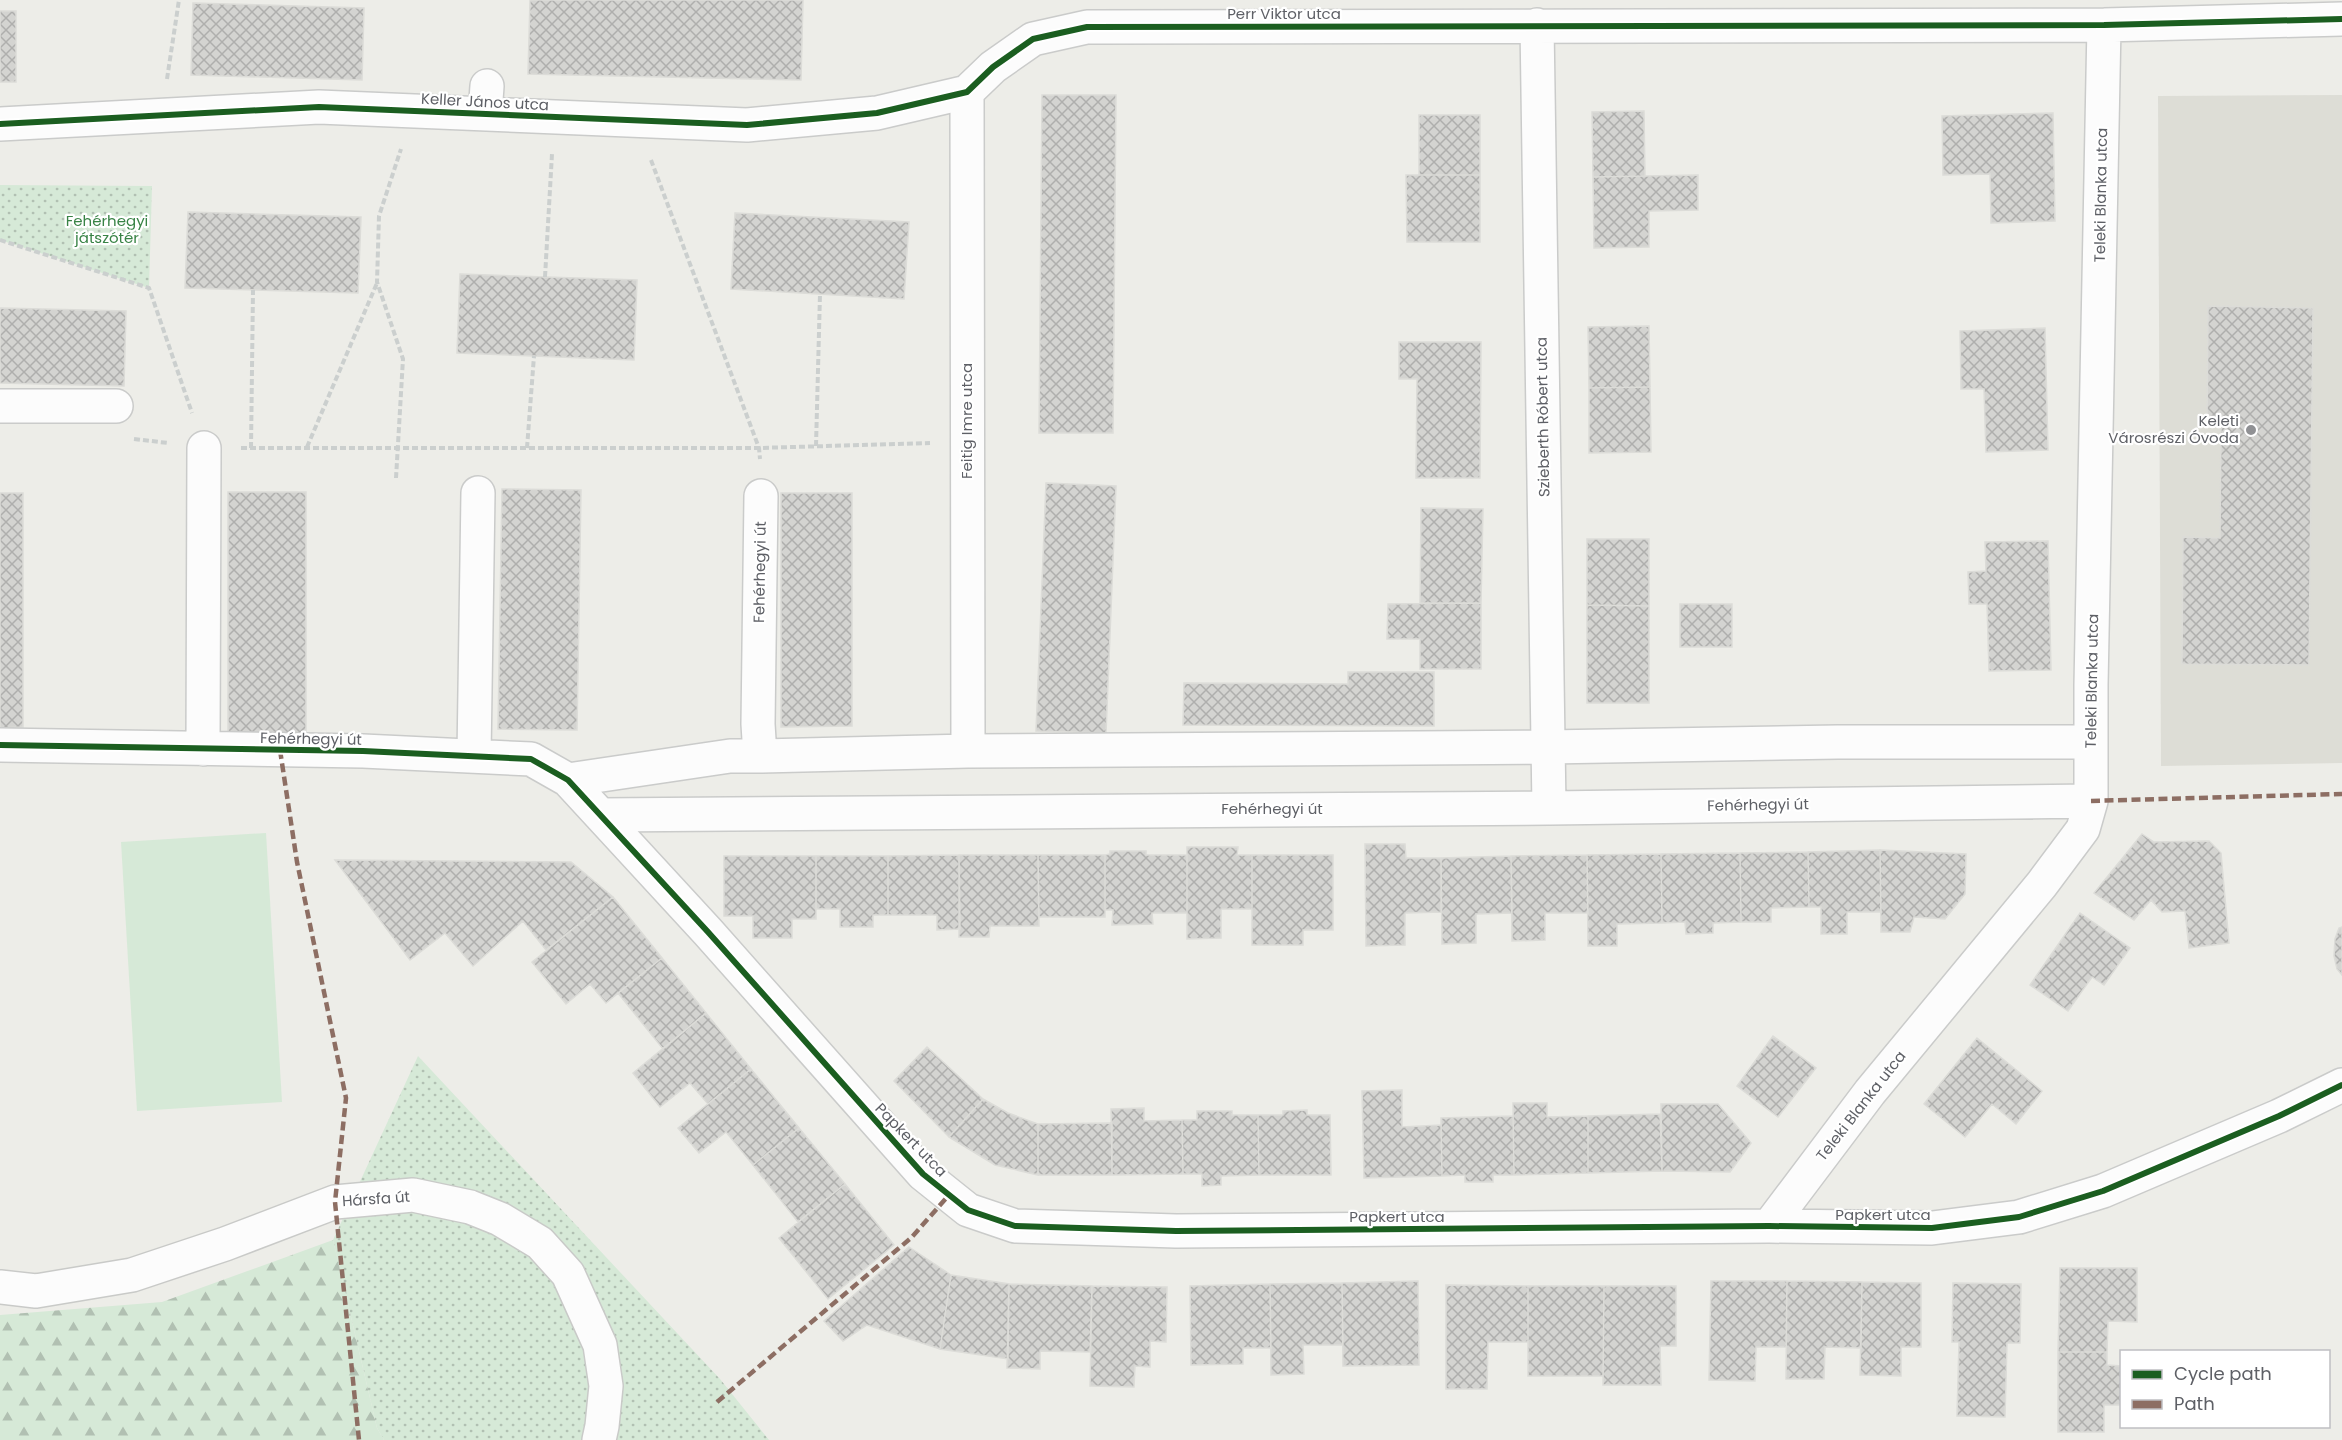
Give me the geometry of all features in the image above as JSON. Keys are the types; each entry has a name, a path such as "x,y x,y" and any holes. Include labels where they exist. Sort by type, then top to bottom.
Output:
{"street":[{"name":"Perr Viktor utca","path":"967,92 993,67 1033,39 1087,27 2104,25 2342,19"},
{"name":"Szieberth Róbert utca","path":"1537,25 1549,808"},
{"name":"Teleki Blanka utca","path":"1769,1226 1870,1092 2042,884 2083,828 2091,801 2104,25"},
{"name":"Keller János utca","path":"0,124 320,107 413,111 486,100 554,118 747,125 877,113 967,92"},
{"name":"Feitig Imre utca","path":"967,92 968,750"},
{"path":"0,406 117,406"},
{"path":"203,749 204,447"},
{"path":"474,756 478,493"},
{"name":"Fehérhegyi út","path":"760,756 758,724 761,496"},
{"path":"568,780 730,756 968,750 1548,747 1838,742 2091,742"},
{"name":"Fehérhegyi út","path":"0,745 363,751 531,759 568,780 601,815 1549,808 2091,801"},
{"name":"Papkert utca","path":"601,815 923,1174 968,1210 1015,1226 1176,1231 1769,1226 1932,1228 2019,1217 2103,1191 2279,1116 2342,1085"},
{"name":"Hársfa út","path":"0,1287 36,1291 132,1275 225,1244 335,1202 414,1195 470,1207 500,1219 540,1243 568,1274 600,1345 606,1386 599,1440"}],"path":[{"path":"161,115 179,0"},
{"path":"307,448 377,282 379,216 413,111"},
{"path":"545,277 554,118"},
{"path":"636,121 759,448"},
{"path":"0,240 149,288 204,447"},
{"path":"377,282 404,358 396,478"},
{"path":"251,448 253,290"},
{"path":"816,446 820,294"},
{"path":"527,448 534,356"},
{"path":"117,406 134,438 204,447 759,448 941,443"}],"shaded area":[{"name":"Keleti Városrészi Óvoda","path":"2342,95 2342,763 2161,766 2158,96"}],"green space":[{"name":"Fehérhegyi játszótér","path":"0,185 152,186 149,288 0,240"},
{"path":"266,833 282,1102 137,1111 121,842"},
{"path":"418,1056 720,1379 769,1440 384,1440 377,1428 333,1240"},
{"path":"333,1240 377,1428 384,1440 0,1440 0,1315 162,1302"}],"building":[{"path":"530,0 803,0 801,80 528,74"},
{"path":"193,3 364,8 362,80 191,75"},
{"path":"0,11 16,11 16,82 0,82"},
{"path":"1042,95 1116,95 1113,433 1039,433"},
{"path":"1644,111 1645,176 1593,177 1592,112"},
{"path":"2053,113 2055,221 1991,223 1990,174 1943,175 1942,116"},
{"path":"1419,115 1480,115 1480,175 1419,175"},
{"path":"1406,175 1480,175 1480,242 1407,242"},
{"path":"1698,175 1698,210 1649,211 1649,247 1594,248 1593,177"},
{"path":"188,212 361,217 358,293 185,288"},
{"path":"735,213 909,222 904,299 731,289"},
{"path":"460,274 637,280 634,360 457,353"},
{"name":"Keleti Városrészi Óvoda","path":"2208,306 2313,308 2309,665 2182,664 2183,537 2220,538 2221,424 2207,424"},
{"path":"0,308 126,311 124,386 0,383"},
{"path":"1649,326 1650,387 1589,388 1588,327"},
{"path":"2045,328 2048,450 1986,452 1984,389 1961,389 1960,331"},
{"path":"1399,342 1481,342 1480,478 1416,478 1417,379 1399,379"},
{"path":"1650,387 1651,452 1589,453 1589,388"},
{"path":"1046,483 1116,486 1106,733 1036,731"},
{"path":"502,489 581,490 577,730 498,729"},
{"path":"228,492 306,492 306,734 228,734"},
{"path":"0,493 23,493 23,727 0,728"},
{"path":"781,493 852,493 852,726 781,727"},
{"path":"1421,508 1483,509 1481,603 1420,603"},
{"path":"1587,539 1649,539 1649,606 1587,605"},
{"path":"2048,541 2051,670 1989,671 1987,604 1969,604 1968,572 1986,571 1985,542"},
{"path":"1481,603 1481,669 1420,669 1420,639 1387,639 1388,604"},
{"path":"1680,604 1732,604 1732,647 1680,647"},
{"path":"1587,605 1649,606 1649,703 1587,703"},
{"path":"1348,672 1434,672 1434,726 1183,725 1184,683 1348,684"},
{"path":"2142,834 2154,842 2209,841 2221,853 2229,943 2189,948 2185,911 2162,912 2151,900 2134,920 2094,893"},
{"path":"1365,844 1405,844 1406,858 1441,858 1441,912 1405,913 1405,945 1366,946"},
{"path":"1187,847 1238,847 1237,855 1252,855 1252,909 1221,909 1221,938 1187,939"},
{"path":"1880,850 1881,912 1847,912 1847,934 1821,934 1821,907 1809,907 1808,852"},
{"path":"1880,850 1966,854 1965,894 1945,919 1914,917 1910,932 1881,932"},
{"path":"1110,851 1146,851 1146,855 1187,855 1187,913 1152,913 1153,924 1112,925 1113,910 1105,910 1105,855 1110,854"},
{"path":"1808,852 1809,907 1771,908 1771,922 1741,922 1740,853"},
{"path":"1740,853 1741,922 1713,923 1713,933 1686,934 1685,922 1662,923 1661,854"},
{"path":"1661,854 1662,923 1617,924 1617,946 1588,946 1587,855"},
{"path":"959,855 960,929 937,930 937,915 888,915 888,856"},
{"path":"959,855 1038,855 1039,926 990,926 989,937 959,937"},
{"path":"1038,855 1105,855 1105,917 1039,917"},
{"path":"1252,855 1333,855 1333,930 1303,930 1303,945 1252,945"},
{"path":"1587,855 1588,913 1545,913 1545,940 1512,941 1511,856"},
{"path":"724,856 816,856 816,919 792,919 792,938 753,938 753,916 724,916"},
{"path":"816,856 888,856 888,915 873,915 873,927 840,927 840,909 816,909"},
{"path":"1511,856 1512,913 1476,914 1476,943 1442,944 1441,858"},
{"path":"335,860 571,862 613,897 546,950 523,921 473,966 445,933 410,960"},
{"path":"613,897 662,958 606,1003 590,984 566,1004 532,962"},
{"path":"2080,913 2130,948 2104,985 2092,977 2068,1011 2030,985"},
{"path":"2342,927 2342,975 2337,969 2334,956 2335,939 2339,928"},
{"path":"662,958 706,1013 663,1049 618,993"},
{"path":"706,1013 751,1069 708,1104 690,1083 660,1107 633,1073"},
{"path":"1773,1036 1816,1068 1778,1117 1737,1086"},
{"path":"1977,1038 2042,1091 2016,1124 1992,1104 1965,1137 1924,1104"},
{"path":"927,1047 983,1099 949,1137 894,1081"},
{"path":"751,1069 799,1128 753,1165 726,1132 699,1153 678,1128"},
{"path":"1402,1090 1402,1127 1441,1125 1442,1176 1364,1178 1362,1091"},
{"path":"983,1099 1008,1113 1038,1124 1038,1175 995,1165 949,1137"},
{"path":"1513,1103 1547,1103 1547,1117 1588,1116 1588,1173 1514,1175"},
{"path":"1661,1104 1718,1104 1751,1143 1730,1172 1662,1171"},
{"path":"1144,1108 1144,1121 1182,1120 1183,1174 1112,1175 1111,1109"},
{"path":"1307,1110 1307,1115 1330,1115 1331,1175 1259,1175 1258,1115 1283,1115 1283,1111"},
{"path":"1197,1111 1232,1111 1232,1115 1258,1115 1259,1175 1221,1176 1221,1185 1202,1186 1202,1174 1183,1174 1182,1120 1197,1120"},
{"path":"1660,1114 1662,1171 1588,1173 1588,1116"},
{"path":"1513,1116 1514,1175 1493,1175 1493,1182 1465,1182 1465,1175 1442,1176 1441,1118"},
{"path":"1112,1123 1112,1175 1038,1175 1038,1124"},
{"path":"799,1128 845,1184 798,1222 753,1165"},
{"path":"845,1184 894,1245 828,1299 779,1238"},
{"path":"909,1247 951,1275 940,1349 867,1325 843,1341 824,1321"},
{"path":"2060,1268 2137,1268 2137,1322 2108,1321 2107,1352 2058,1352"},
{"path":"951,1275 1009,1284 1008,1359 940,1349"},
{"path":"1418,1281 1419,1365 1343,1366 1342,1283"},
{"path":"1711,1281 1787,1281 1786,1347 1756,1347 1755,1381 1709,1380"},
{"path":"1787,1281 1862,1282 1861,1348 1825,1347 1824,1379 1786,1379"},
{"path":"1862,1282 1921,1283 1921,1347 1901,1347 1901,1376 1860,1375"},
{"path":"1342,1283 1343,1345 1303,1345 1304,1374 1271,1375 1270,1284"},
{"path":"1953,1283 2021,1284 2020,1343 2007,1343 2005,1417 1957,1416 1959,1342 1952,1342"},
{"path":"1009,1284 1092,1286 1090,1352 1040,1351 1040,1369 1007,1368"},
{"path":"1270,1284 1271,1348 1243,1348 1243,1364 1191,1365 1190,1286"},
{"path":"1446,1285 1528,1286 1528,1342 1488,1342 1487,1389 1446,1389"},
{"path":"1092,1286 1167,1287 1166,1342 1150,1341 1150,1367 1135,1366 1134,1387 1090,1386"},
{"path":"1528,1286 1604,1286 1603,1376 1528,1376"},
{"path":"1604,1286 1676,1286 1676,1346 1660,1346 1661,1385 1603,1385"},
{"path":"2058,1352 2107,1352 2107,1365 2120,1366 2120,1405 2104,1405 2104,1432 2058,1432"}],"marked path":[{"path":"280,750 297,862 346,1098 335,1202 359,1440"},
{"path":"2091,801 2342,794"},
{"path":"717,1402 911,1238 949,1195"}],"cycle path":[{"path":"0,124 319,107 747,125 877,113 967,92 993,67 1033,39 1087,27 2104,25 2342,19"},
{"path":"0,745 363,751 531,759 568,780 708,932 923,1174 968,1210 1015,1226 1176,1231 1769,1226 1932,1228 2019,1217 2103,1191 2279,1116 2342,1085"}],"place":[{"name":"Keleti Városrészi Óvoda","path":"2251,430"}]}
